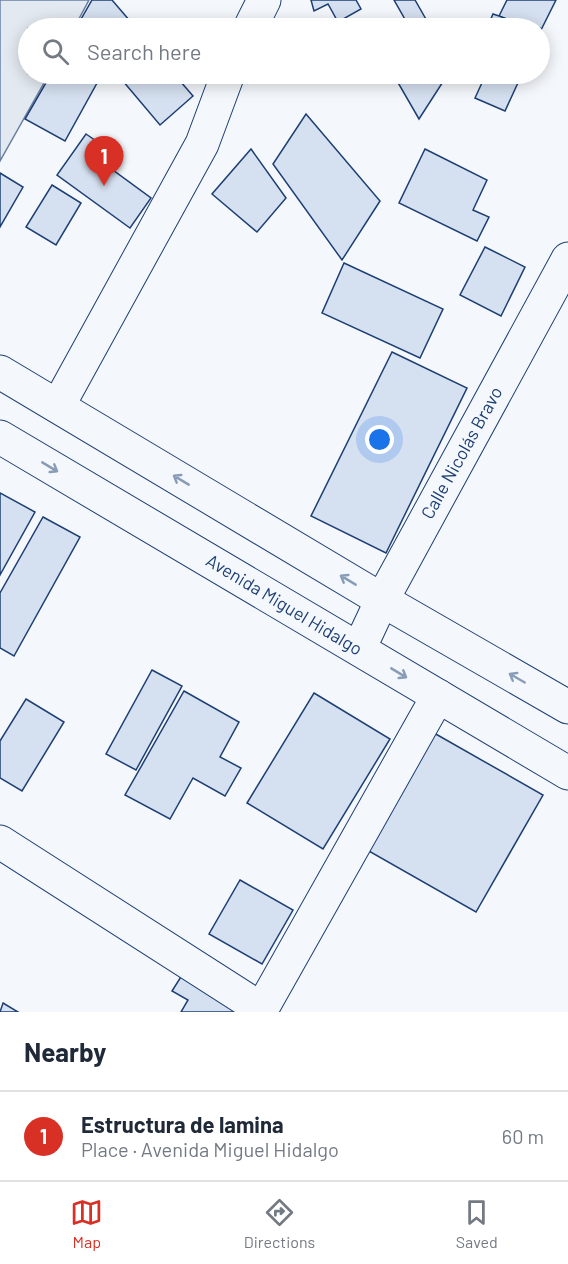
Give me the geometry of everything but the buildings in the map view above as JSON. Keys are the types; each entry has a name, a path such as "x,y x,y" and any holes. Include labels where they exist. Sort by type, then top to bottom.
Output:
{"street":[{"path":"255,18 264,0"},
{"path":"58,406 202,144 224,84"},
{"name":"Calle Nicolás Bravo","path":"359,649 382,600 568,258"},
{"path":"0,372 382,600 568,707"},
{"name":"Avenida Miguel Hidalgo","path":"0,437 568,773"},
{"path":"0,842 260,1010 438,696"}],"shaded area":[{"path":"0,0 89,0 79,18 18,18 18,84 43,84 0,161"}],"place":[{"name":"Estructura de lamina","path":"104,186"}]}
